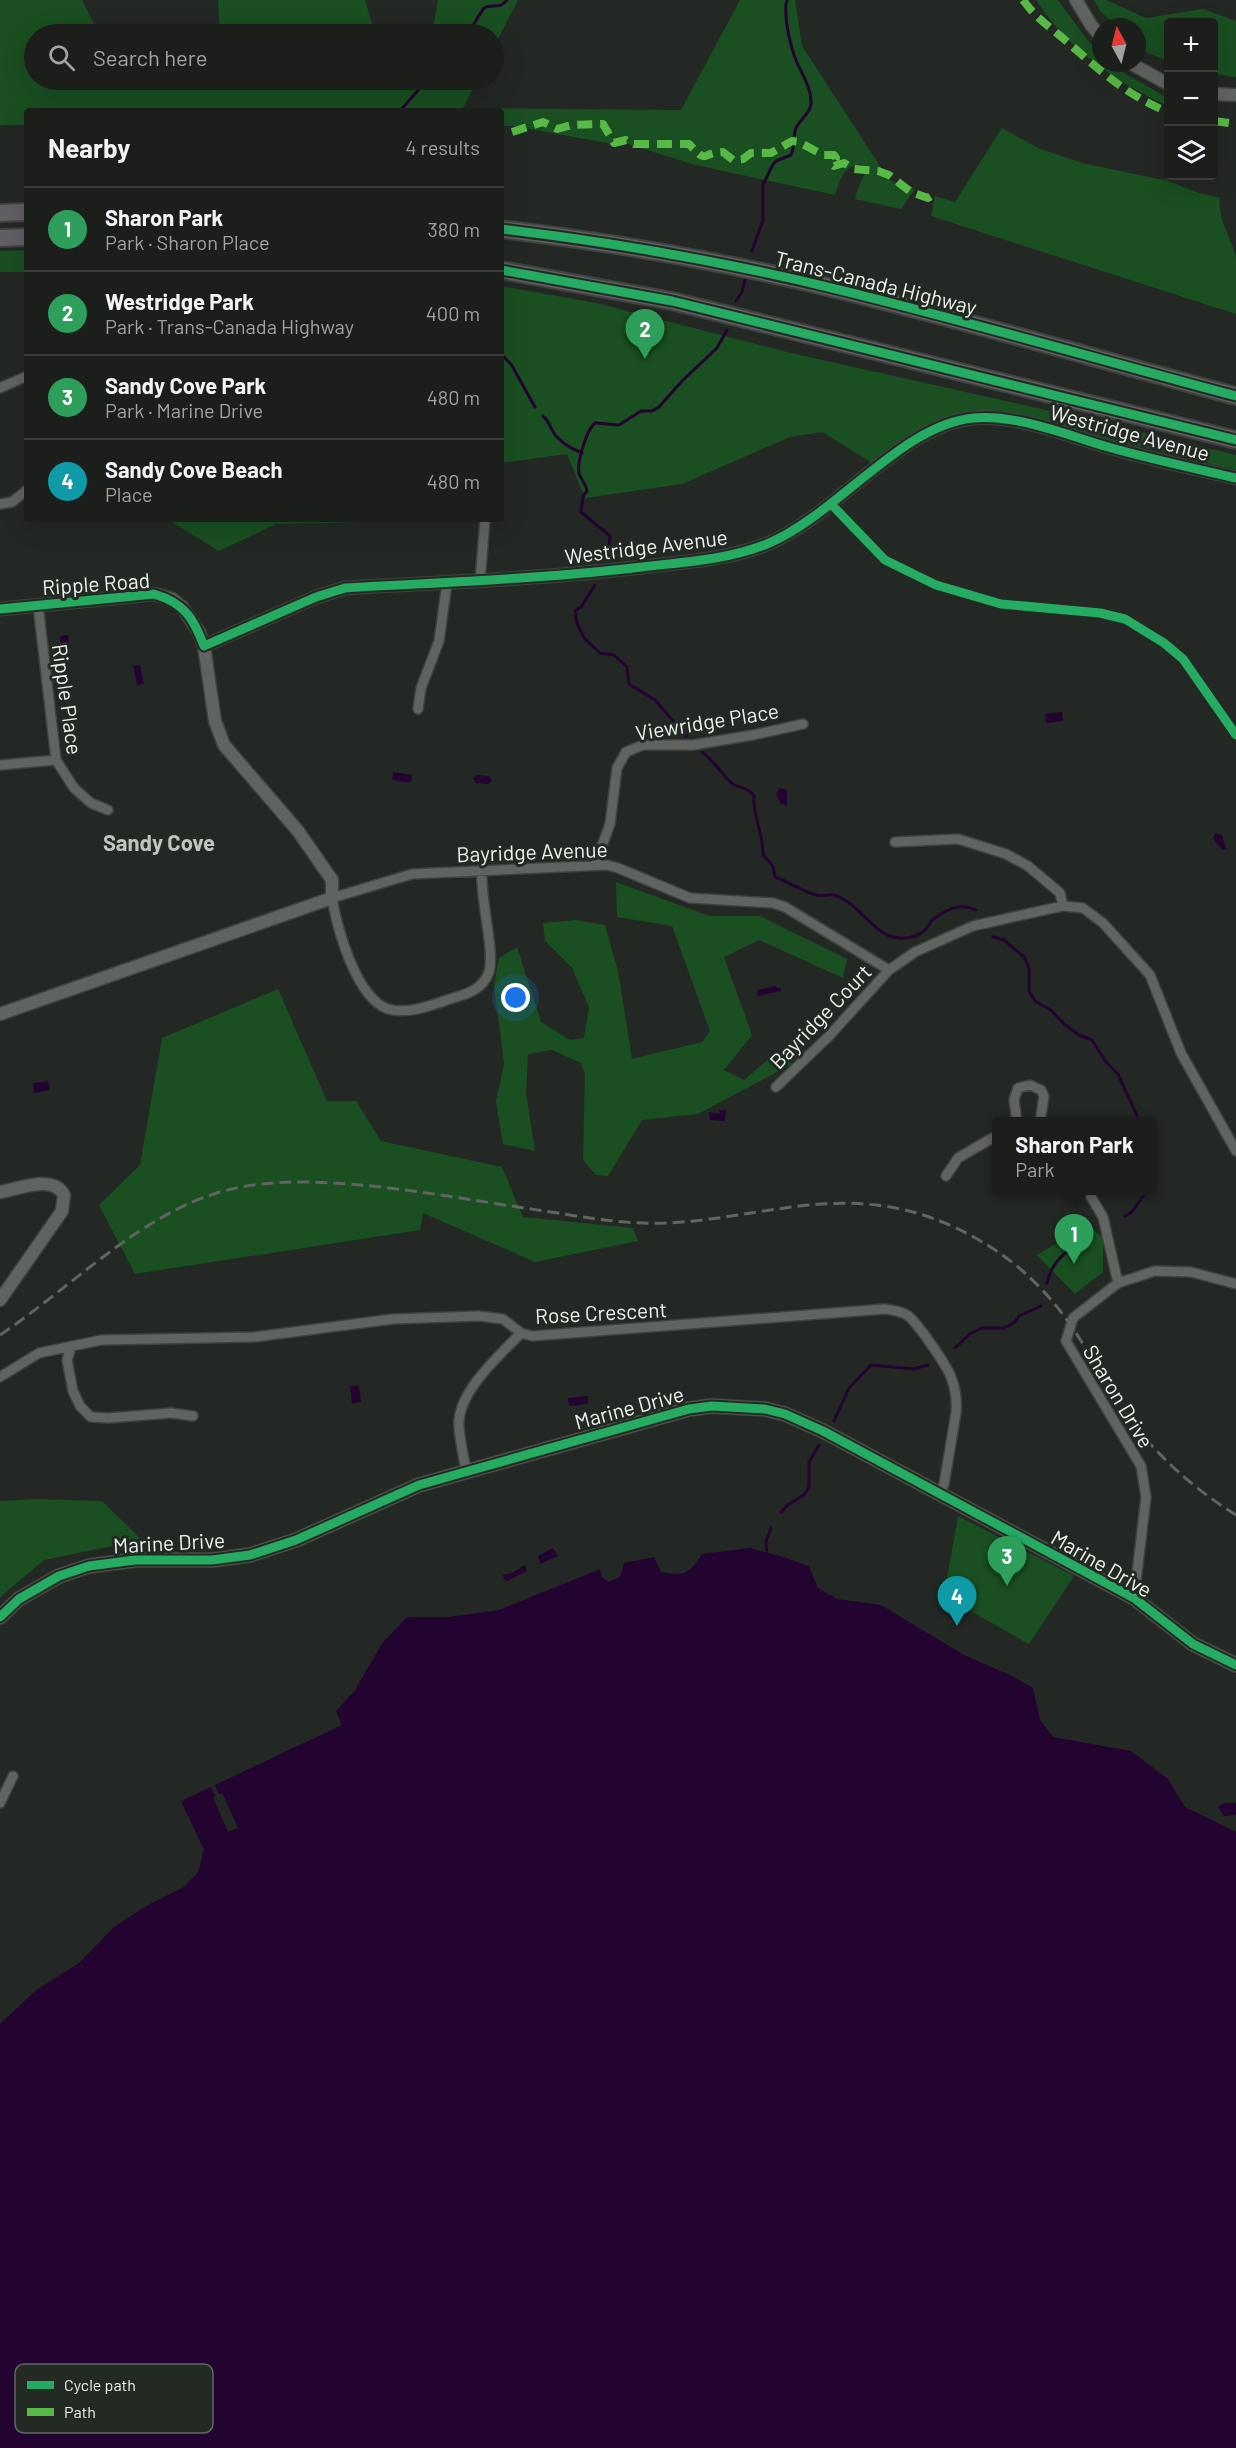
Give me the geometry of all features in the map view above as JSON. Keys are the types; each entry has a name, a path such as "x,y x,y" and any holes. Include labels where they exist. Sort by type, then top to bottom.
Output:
{"highway":[{"path":"0,213 24,212"},
{"name":"Trans-Canada Highway","path":"504,228 672,254 816,284 1236,396"},
{"path":"0,238 24,237"},
{"path":"504,271 620,290 700,308 1236,440"}],"main road":[{"name":"Marine Drive","path":"0,1617 19,1599 59,1576 89,1566 135,1560 212,1560 250,1555 296,1540 419,1485 689,1409 744,1406 785,1414 946,1496 1134,1598 1193,1644 1236,1665"}],"street":[{"path":"1076,0 1092,27"},
{"path":"1146,72 1164,82"},
{"path":"1218,94 1236,95"},
{"path":"0,388 24,377"},
{"name":"Westridge Avenue","path":"204,646 316,597 345,588 447,584 586,574 709,559 766,544 787,534 831,504 922,436 950,422 973,418 985,417 1022,423 1122,451 1236,478"},
{"path":"0,504 12,502 24,492"},
{"path":"831,504 885,560 936,585 1001,604 1100,613 1125,619 1164,643 1183,659 1236,735"},
{"path":"480,582 485,522"},
{"path":"418,709 422,688 439,641 447,584"},
{"name":"Ripple Road","path":"0,609 154,594 172,599 182,607 199,632 204,646 215,722 224,745 297,831 332,880 332,898"},
{"name":"Ripple Place","path":"38,605 56,760 74,788 91,803 108,810"},
{"name":"Viewridge Place","path":"595,865 610,824 617,768 626,752 643,745 693,745 803,724"},
{"path":"0,765 56,760"},
{"path":"895,842 958,839 1006,854 1028,866 1060,893 1063,906"},
{"name":"Bayridge Avenue","path":"0,1014 332,898 402,876 595,865 618,868 690,898 773,903 889,970"},
{"path":"332,898 346,950 366,993 388,1009 398,1011 414,1009 465,994 478,988 486,980 491,961 482,893 482,872"},
{"path":"889,970 915,952 973,926 1063,906 1083,908 1103,923 1150,975 1181,1053 1236,1151"},
{"name":"Bayridge Court","path":"776,1087 830,1036 889,970"},
{"path":"1017,1117 1015,1093 1018,1088 1030,1085 1036,1086 1044,1096 1041,1117"},
{"path":"946,1176 958,1158 992,1138"},
{"path":"0,1192 46,1184 57,1187 64,1195 62,1211 0,1300"},
{"path":"1089,1195 1103,1218 1118,1282"},
{"name":"Sharon Drive","path":"1134,1598 1146,1497 1141,1466 1066,1341 1073,1318 1118,1282 1155,1271 1191,1272 1236,1284"},
{"name":"Rose Crescent","path":"0,1377 39,1353 101,1340 254,1337 393,1319 479,1316 503,1319 521,1333 532,1336 885,1309 908,1315 918,1324 952,1378 957,1401 944,1484 946,1496"},
{"path":"466,1471 459,1420 466,1401 482,1374 521,1333"},
{"path":"70,1348 67,1360 73,1391 80,1406 91,1417 108,1418 171,1413 193,1416"},
{"path":"0,1803 13,1776"}],"green space":[{"path":"0,0 82,0 94,24 24,24 24,90 472,90 463,108 24,108 24,125 0,125"},
{"path":"218,0 365,0 372,24 219,24"},
{"path":"438,0 518,0 504,27 504,24 434,24"},
{"path":"740,0 795,0 802,46 889,180 915,189 901,209 855,199 865,170 865,166 861,164 846,171 835,195 695,165 625,143 618,145 504,126 504,108 681,110"},
{"path":"1036,0 1058,0 1092,45 1092,60 1062,33"},
{"path":"1094,0 1106,0 1146,18 1107,18"},
{"path":"1203,9 1236,21 1236,77 1218,75 1218,18 1164,18 1164,59 1146,52 1146,18"},
{"path":"1108,72 1122,72 1164,96 1164,104 1130,87"},
{"path":"1002,128 1040,149 1082,163 1168,181 1220,198 1222,221 1236,257 1236,314 931,216 935,196 955,202"},
{"path":"24,250 24,272 0,272 0,251"},
{"path":"504,287 596,303 787,352 1236,455 1236,470 1040,423 968,416 874,464 822,432 790,437 682,484 585,498 567,454 504,463"},
{"path":"172,522 359,522 276,524 219,551"},
{"path":"616,882 709,916 760,916 847,959 843,978 759,940 724,957 752,1035 724,1070 744,1080 778,1051 792,1064 698,1114 642,1120 608,1176 596,1175 583,1160 585,1074 581,1063 552,1050 528,1054 526,1093 535,1151 503,1144 496,1101 504,1064 494,984 499,958 517,947 541,1022 570,1040 584,1038 589,1007 572,968 545,941 543,923 576,920 605,925 618,971 632,1059 702,1042 710,1031 672,926 617,917"},
{"path":"278,989 327,1101 356,1101 381,1141 502,1167 523,1217 633,1228 638,1241 535,1262 423,1213 420,1230 135,1274 99,1205 140,1165 162,1038"},
{"path":"1089,1224 1103,1239 1103,1272 1075,1294 1037,1255"},
{"path":"35,1499 102,1501 148,1546 113,1546 44,1560 0,1597 0,1501"},
{"path":"958,1516 1074,1576 1029,1644 944,1596"}],"shaded area":[{"path":"68,635 70,652 62,653 60,636"},
{"path":"140,665 144,684 137,685 133,666"},
{"path":"1062,712 1063,721 1046,723 1045,714"},
{"path":"393,772 412,775 411,783 392,780"},
{"path":"476,775 489,776 492,781 488,784 476,783 473,779"},
{"path":"779,788 787,790 787,806 780,803 776,794"},
{"path":"1215,833 1222,835 1226,849 1222,850 1213,838"},
{"path":"776,986 781,988 781,991 758,996 757,990"},
{"path":"48,1081 50,1090 34,1093 33,1083"},
{"path":"719,1110 726,1110 725,1121 710,1120 709,1112 720,1114"},
{"path":"359,1385 361,1402 352,1404 350,1386"},
{"path":"588,1396 588,1404 569,1406 568,1398"},
{"path":"553,1548 558,1556 540,1564 538,1556"},
{"path":"750,1548 809,1566 818,1588 837,1599 881,1605 964,1655 1033,1688 1040,1720 1053,1737 1131,1751 1168,1779 1185,1807 1236,1832 1236,2448 0,2448 0,2024 35,1991 79,1963 114,1927 146,1906 184,1887 198,1872 204,1850 181,1801 342,1725 336,1711 355,1690 383,1642 407,1617 448,1617 499,1610 600,1569 602,1577 609,1582 620,1577 624,1563 654,1557 661,1572 675,1574 686,1572 694,1566 702,1554"},
{"path":"525,1565 527,1571 507,1581 504,1579 503,1575 514,1572"},
{"path":"1225,1803 1236,1803 1236,1815 1224,1816 1218,1807"}],"pier":[{"path":"213,1783 219,1794 222,1793 238,1828 228,1832 213,1797 215,1796 210,1784"}],"waterway":[{"path":"474,24 484,8 502,5 507,0"},
{"path":"752,251 763,220 763,185 776,161 791,155 796,128 809,111 811,104 808,86 789,38 787,0"},
{"path":"403,108 418,90"},
{"path":"736,301 742,292 746,276"},
{"path":"608,555 610,536 581,512 583,496 587,491 579,473 579,462 588,432 595,423 619,425 641,411 652,411 659,407 682,381 717,348 727,330"},
{"path":"504,357 511,364 535,407"},
{"path":"543,416 560,440 582,453"},
{"path":"595,585 581,607 575,611 577,623 584,638 600,653 614,655 623,663 627,667 629,684 655,700 686,736"},
{"path":"702,752 730,782 747,789 754,795 763,855 773,866 775,877 818,896 834,895 845,900 881,931 902,938 920,934 931,921 952,908 964,907 976,910"},
{"path":"993,937 1004,940 1024,957 1029,968 1029,991 1035,1001 1051,1010 1079,1035 1092,1040 1106,1062 1118,1074 1138,1117"},
{"path":"1125,1216 1132,1212 1144,1195"},
{"path":"1047,1283 1058,1260 1070,1249 1091,1236"},
{"path":"955,1348 971,1333 982,1328 1004,1328 1015,1322 1019,1316 1041,1306"},
{"path":"834,1421 849,1388 871,1365 913,1369 928,1365"},
{"path":"781,1512 804,1495 809,1487 809,1462 819,1445"},
{"path":"767,1555 766,1541 771,1528"}],"railway":[{"path":"0,1335 133,1235 190,1203 220,1192 255,1185 308,1182 361,1185 597,1219 643,1223 703,1220 823,1204 853,1203 897,1208 925,1216 964,1232 1002,1254 1025,1273 1065,1318 1122,1409 1147,1440 1188,1480 1236,1515"}],"marked path":[{"path":"1023,0 1041,20 1107,76 1129,92 1164,110"},
{"path":"512,132 543,122 557,129 572,125 603,124 614,143 626,140 634,144 689,144 702,156 723,152 733,160 743,159 751,153 771,153 792,141 799,142 823,155 834,155 836,158 832,164 834,166 844,163 854,169 878,171 889,175 911,192 928,198 934,194"},
{"path":"1218,122 1236,124"}],"cycle path":[{"path":"504,229 665,253 828,287 1236,396"},
{"path":"504,271 672,301 1236,440"},
{"path":"0,609 154,594 173,602 186,612 196,627 204,646 316,597 345,588 605,571 721,557 767,544 793,531 895,453 921,436 947,424 974,418 1024,422 1124,451 1236,478"},
{"path":"831,504 885,560 936,585 1001,604 1100,613 1125,619 1164,643 1183,659 1236,735"},
{"path":"0,1617 19,1599 59,1576 89,1566 135,1560 212,1560 250,1555 296,1540 419,1485 689,1409 712,1406 765,1409 785,1414 823,1431 1134,1598 1193,1644 1236,1665"}],"place":[{"name":"Westridge Park","path":"645,359"},
{"name":"Sharon Park","path":"1074,1264"},
{"name":"Sandy Cove Park","path":"1007,1586"},
{"name":"Sandy Cove Beach","path":"957,1626"}],"district":[{"name":"Sandy Cove","path":"159,842"}]}
